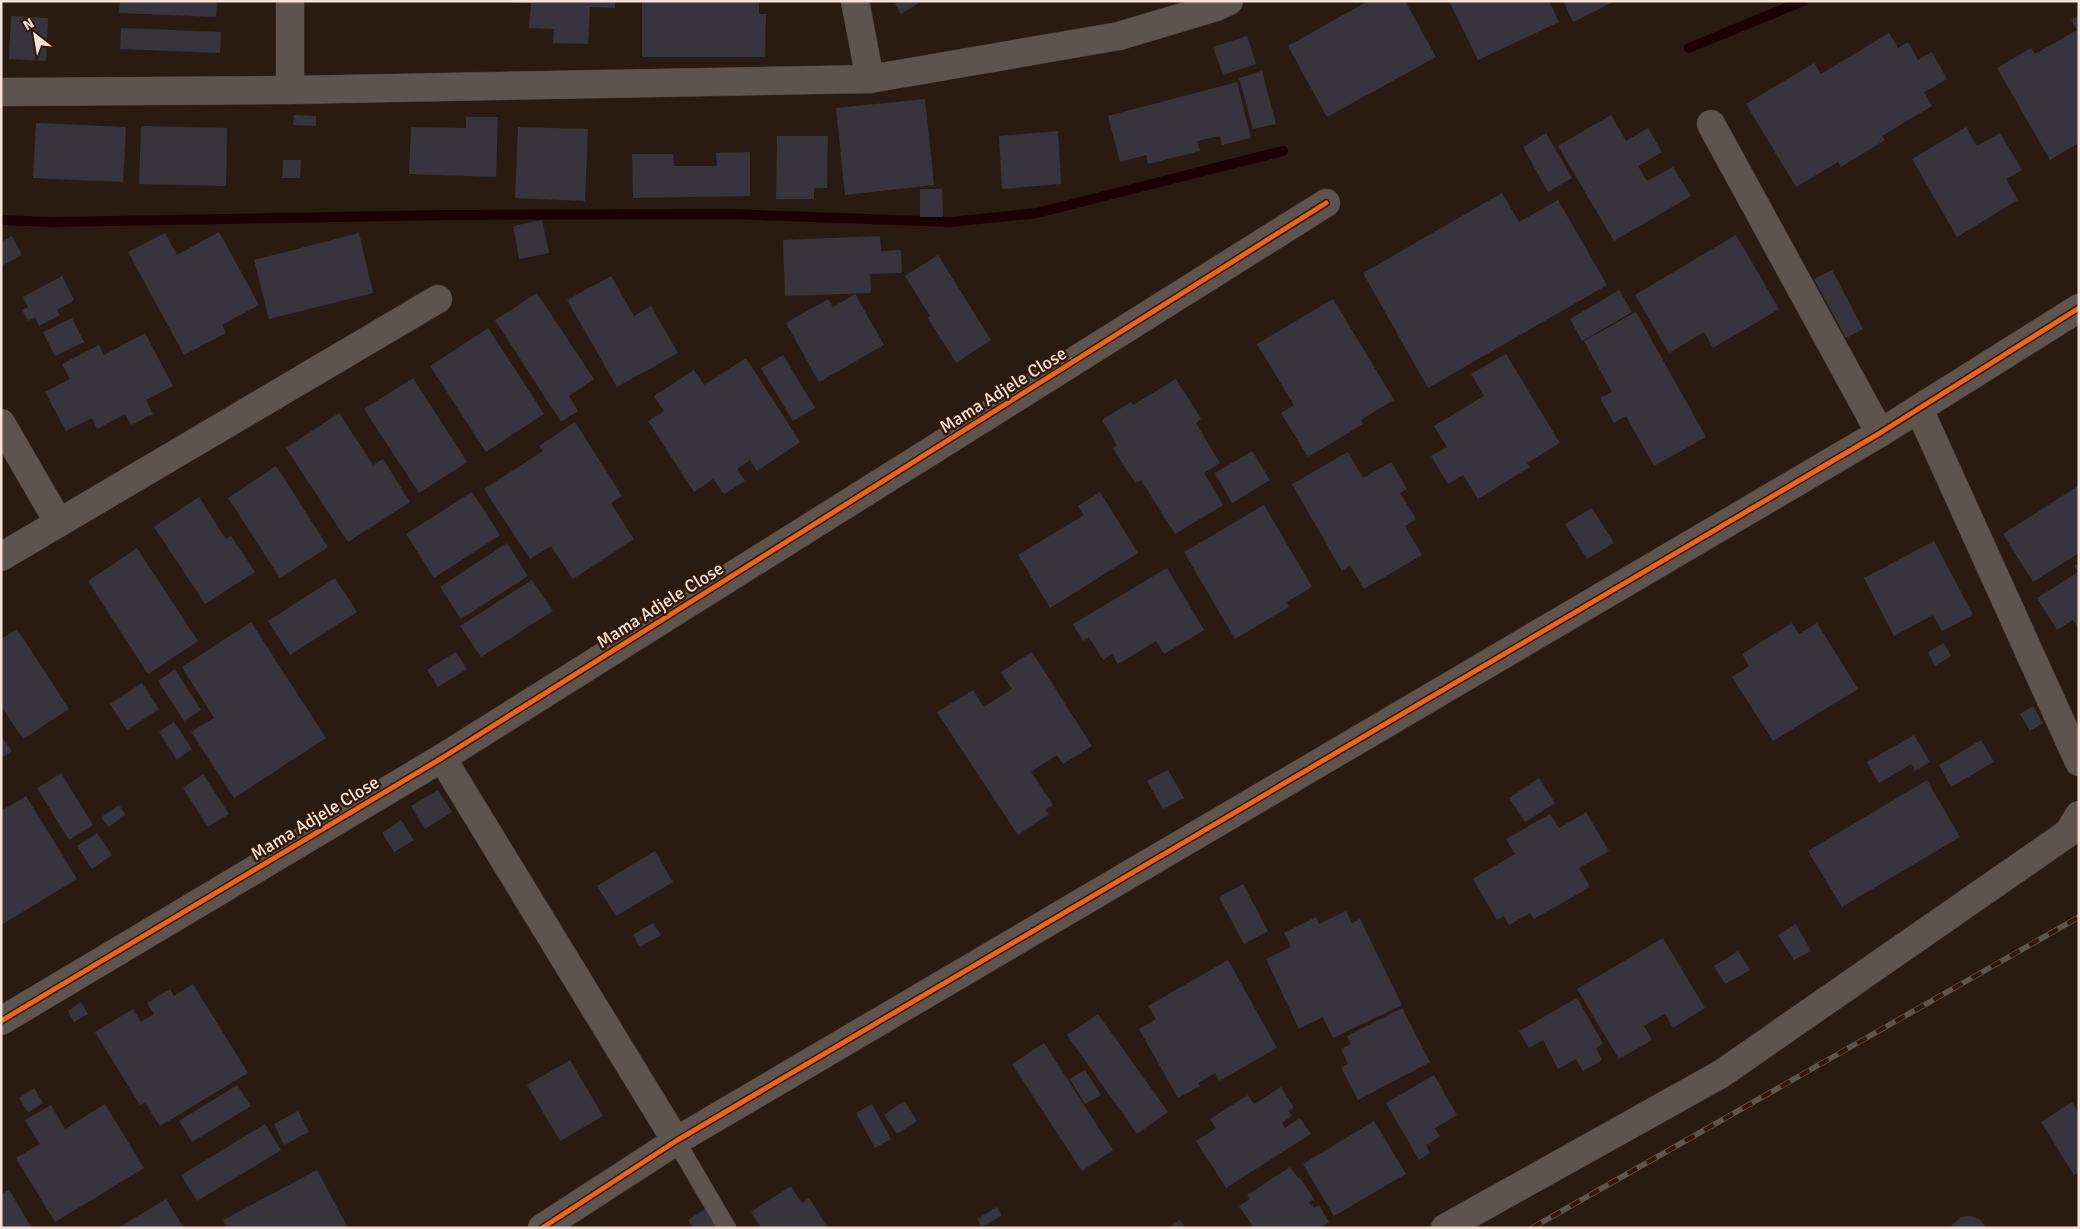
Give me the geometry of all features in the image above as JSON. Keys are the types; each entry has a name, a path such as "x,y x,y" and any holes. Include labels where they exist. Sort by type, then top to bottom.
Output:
{"street":[{"path":"290,1 290,90"},
{"path":"855,1 870,79"},
{"path":"1,92 290,90 870,79 1119,36 1216,8 1230,1"},
{"path":"1711,124 1880,433"},
{"name":"Mama Adjele Close","path":"1,1021 442,758 1326,203"},
{"path":"1,557 438,299"},
{"path":"542,1228 676,1141 1880,433 2079,308"},
{"path":"1918,409 2079,762"},
{"path":"1,423 59,523"},
{"path":"442,758 676,1141"},
{"path":"1444,1228 1721,1074 2068,833 2079,815"}],"lane":[{"path":"676,1141 727,1228"}],"building":[{"path":"120,1 217,1 216,17 119,13"},
{"path":"513,1 615,1 615,8 590,7 588,44 553,43 554,29 529,28 531,3 513,3"},
{"path":"642,1 759,1 759,14 766,14 765,57 642,57"},
{"path":"900,1 922,1 901,14 895,4"},
{"path":"1368,1 1405,1 1436,57 1327,117 1288,46"},
{"path":"1449,1 1549,1 1559,22 1478,60"},
{"path":"1563,1 1615,1 1573,22"},
{"path":"2079,15 2079,143 2050,160 1997,68 2031,48 2035,54 2077,30 2071,20"},
{"path":"11,16 48,18 46,61 9,59"},
{"path":"121,28 221,32 220,53 120,49"},
{"path":"1889,33 1898,48 1908,42 1918,60 1932,52 1947,79 1924,92 1932,106 1882,136 1885,140 1841,167 1838,162 1796,187 1746,104 1814,63 1821,74"},
{"path":"1247,36 1256,64 1223,75 1213,47"},
{"path":"1262,71 1276,124 1253,129 1239,78"},
{"path":"1237,82 1251,138 1222,145 1220,136 1197,141 1200,151 1148,164 1146,155 1120,162 1108,116"},
{"path":"925,99 934,185 845,195 836,108"},
{"path":"294,115 316,116 316,126 293,125"},
{"path":"1611,115 1626,141 1648,128 1662,152 1638,166 1647,181 1673,167 1691,196 1614,241 1558,146"},
{"path":"466,117 498,117 496,177 409,174 411,127 466,128"},
{"path":"36,123 126,127 123,182 33,178"},
{"path":"141,126 227,128 226,186 139,184"},
{"path":"518,127 588,129 585,201 515,198"},
{"path":"1966,127 1977,146 2000,133 2022,170 2006,179 2018,200 1957,237 1912,159"},
{"path":"1058,131 1061,184 1002,189 999,136"},
{"path":"1546,133 1572,178 1548,192 1523,147"},
{"path":"777,136 828,136 827,188 814,188 814,199 776,199"},
{"path":"750,152 750,196 633,198 632,154 673,154 674,166 717,166 716,153"},
{"path":"283,160 301,160 300,178 282,178"},
{"path":"920,189 942,189 943,217 920,217"},
{"path":"1502,193 1519,222 1558,200 1607,285 1428,388 1363,273"},
{"path":"542,220 549,253 519,259 513,226"},
{"path":"219,232 259,305 222,325 226,333 184,355 128,252 165,233 177,255"},
{"path":"359,233 373,293 269,319 254,260"},
{"path":"1736,235 1779,309 1713,348 1704,332 1669,353 1635,295"},
{"path":"12,236 22,255 1,266 1,242"},
{"path":"880,236 881,251 901,250 902,273 870,274 871,293 785,296 783,240"},
{"path":"938,255 991,340 956,363 905,276"},
{"path":"1832,270 1863,329 1846,338 1814,279"},
{"path":"62,276 74,300 57,310 60,315 39,326 35,317 28,321 22,310 28,307 23,297"},
{"path":"611,276 634,316 651,306 678,353 617,387 567,300"},
{"path":"1619,290 1632,312 1582,341 1570,319"},
{"path":"537,293 594,379 569,396 578,411 561,422 495,320"},
{"path":"855,294 884,345 819,382 786,323 828,299 833,307"},
{"path":"1333,299 1394,400 1361,420 1363,424 1308,457 1281,413 1294,405 1257,344"},
{"path":"1636,312 1706,437 1654,466 1626,416 1614,423 1600,398 1612,392 1584,341"},
{"path":"72,318 84,342 55,356 43,332"},
{"path":"488,328 544,414 486,452 430,366"},
{"path":"145,333 173,386 146,400 153,414 131,425 125,414 97,429 92,418 66,431 45,392 70,379 62,364 99,345 104,355"},
{"path":"1506,354 1560,443 1527,463 1530,467 1478,499 1463,475 1448,484 1431,456 1447,447 1434,426 1484,396 1471,374"},
{"path":"783,355 815,408 793,421 761,368"},
{"path":"746,358 800,442 757,471 750,460 737,469 745,481 724,494 713,479 694,492 648,421 664,411 654,396 694,370 704,385"},
{"path":"413,378 467,462 419,493 364,409"},
{"path":"1176,379 1201,419 1196,423 1220,463 1204,473 1223,505 1175,534 1141,480 1135,483 1113,448 1117,445 1102,420 1131,402 1133,405"},
{"path":"339,413 373,465 383,459 410,502 348,542 286,448"},
{"path":"575,422 622,496 611,503 634,539 573,579 551,546 530,559 484,489 543,451 539,446"},
{"path":"1252,451 1270,480 1232,503 1215,473"},
{"path":"1348,452 1363,478 1391,462 1407,489 1400,493 1416,519 1405,526 1422,555 1364,589 1350,565 1342,571 1292,484"},
{"path":"276,466 328,547 280,578 228,498"},
{"path":"2078,486 2079,553 2033,582 2003,534"},
{"path":"472,492 500,535 434,578 406,534"},
{"path":"1100,492 1138,553 1050,608 1018,555 1084,515 1078,506"},
{"path":"199,497 226,539 231,536 255,572 205,604 154,527"},
{"path":"1264,505 1312,587 1287,602 1289,607 1235,639 1184,552"},
{"path":"1592,508 1614,543 1587,559 1565,524"},
{"path":"1934,541 1973,615 1942,631 1933,615 1894,636 1864,578"},
{"path":"507,543 528,576 461,619 440,587"},
{"path":"137,548 198,641 148,674 88,581"},
{"path":"2079,563 2079,630 2073,620 2057,630 2037,598 2078,572 2074,566"},
{"path":"1167,568 1204,630 1164,654 1156,641 1118,664 1112,654 1103,660 1089,637 1083,641 1073,624"},
{"path":"335,578 357,612 290,655 268,621"},
{"path":"532,580 553,611 481,657 460,626"},
{"path":"251,622 326,738 234,798 191,732 214,718 182,667"},
{"path":"1792,623 1799,634 1817,623 1858,689 1773,741 1732,677 1749,666 1742,654"},
{"path":"17,629 69,709 23,739 1,706 1,635 3,638"},
{"path":"1944,643 1951,656 1935,666 1928,652"},
{"path":"456,652 467,669 438,687 427,670"},
{"path":"1032,652 1092,746 1063,764 1057,755 1031,772 1053,805 1045,810 1049,814 1018,835 937,712 973,690 984,707 1012,689 1001,672"},
{"path":"175,669 201,710 184,721 158,681"},
{"path":"142,683 159,709 127,730 110,704"},
{"path":"2033,706 2043,723 2030,731 2020,714"},
{"path":"174,722 192,749 177,760 159,732"},
{"path":"1914,735 1930,762 1915,771 1911,764 1879,783 1867,762"},
{"path":"1,736 12,751 1,758"},
{"path":"1981,740 1994,762 1951,787 1939,765"},
{"path":"1168,770 1184,798 1163,809 1147,781"},
{"path":"61,773 93,825 69,840 37,788"},
{"path":"203,774 229,814 208,827 183,788"},
{"path":"1539,778 1555,803 1525,822 1509,798"},
{"path":"1927,780 1960,837 1842,907 1808,851"},
{"path":"438,790 452,812 425,829 411,806"},
{"path":"26,796 77,879 1,925 1,811"},
{"path":"119,805 126,815 108,827 101,817"},
{"path":"1586,812 1609,851 1579,868 1590,887 1534,919 1530,913 1509,925 1504,916 1497,920 1473,879 1515,854 1506,839 1550,814 1559,828"},
{"path":"401,820 414,840 394,852 382,833"},
{"path":"97,833 112,855 92,869 77,846"},
{"path":"655,851 673,882 616,916 597,886"},
{"path":"1243,884 1268,931 1244,944 1219,897"},
{"path":"1346,911 1352,923 1360,919 1402,1005 1333,1038 1323,1017 1299,1029 1266,959 1291,947 1284,933 1316,917 1319,924"},
{"path":"653,923 661,935 640,947 633,935"},
{"path":"1796,924 1811,951 1794,960 1778,935"},
{"path":"1663,938 1705,1008 1673,1028 1665,1014 1644,1026 1652,1040 1619,1059 1577,989"},
{"path":"1738,951 1750,970 1725,984 1714,966"},
{"path":"1228,960 1277,1048 1219,1081 1215,1073 1198,1083 1200,1086 1178,1098 1139,1029 1156,1019 1148,1006"},
{"path":"193,984 248,1073 160,1126 145,1103 140,1105 95,1032 133,1009 141,1022 154,1014 147,1003 170,989 174,996"},
{"path":"1577,998 1603,1043 1596,1048 1602,1060 1583,1071 1576,1059 1558,1069 1543,1040 1529,1048 1519,1031"},
{"path":"81,1002 88,1014 74,1022 68,1011"},
{"path":"1402,1008 1430,1062 1358,1100 1341,1067 1348,1064 1341,1049 1351,1044 1347,1036"},
{"path":"1098,1014 1168,1112 1137,1134 1067,1035"},
{"path":"1044,1043 1113,1150 1082,1171 1012,1064"},
{"path":"570,1060 603,1116 560,1141 527,1085"},
{"path":"1085,1070 1101,1095 1085,1104 1070,1079"},
{"path":"1434,1075 1457,1115 1435,1128 1440,1136 1426,1145 1430,1153 1419,1160 1386,1103"},
{"path":"237,1085 251,1106 192,1142 179,1121"},
{"path":"1281,1087 1294,1108 1288,1111 1292,1116 1282,1123 1285,1128 1300,1118 1311,1134 1226,1188 1196,1141 1216,1128 1210,1119 1248,1095 1254,1104"},
{"path":"34,1088 43,1103 28,1113 19,1098"},
{"path":"904,1101 917,1121 897,1134 884,1115"},
{"path":"2072,1102 2079,1113 2079,1172 2074,1175 2041,1122"},
{"path":"105,1104 144,1168 55,1222 16,1158 40,1144 25,1120 51,1105 65,1129"},
{"path":"872,1104 891,1139 875,1148 856,1113"},
{"path":"298,1111 309,1132 284,1145 274,1124"},
{"path":"1374,1121 1406,1174 1334,1216 1303,1164"},
{"path":"265,1124 281,1150 197,1201 181,1175"},
{"path":"1290,1167 1316,1202 1312,1200 1309,1202 1311,1206 1313,1205 1314,1208 1319,1205 1329,1222 1320,1228 1254,1228 1239,1206 1250,1199 1247,1195"},
{"path":"317,1170 348,1228 227,1228 223,1220"},
{"path":"791,1186 802,1203 809,1198 828,1228 761,1228 751,1212"},
{"path":"9,1190 32,1228 1,1228 1,1194"},
{"path":"166,1199 184,1228 118,1228"},
{"path":"708,1207 721,1228 693,1228 688,1220"},
{"path":"997,1207 1002,1215 982,1227 977,1219"},
{"path":"1970,1216 1979,1219 1987,1228 1949,1228 1961,1217"},
{"path":"1180,1220 1185,1228 1168,1228"}],"waterway":[{"path":"1689,48 1803,1"},
{"path":"1,220 51,222 448,215 730,214 951,222 1037,213 1283,151"}],"railway":[{"path":"1532,1228 2079,917"}],"cycle path":[{"path":"1,1021 442,758 1326,203"},
{"path":"542,1228 676,1141 1880,433 2079,308"}]}
